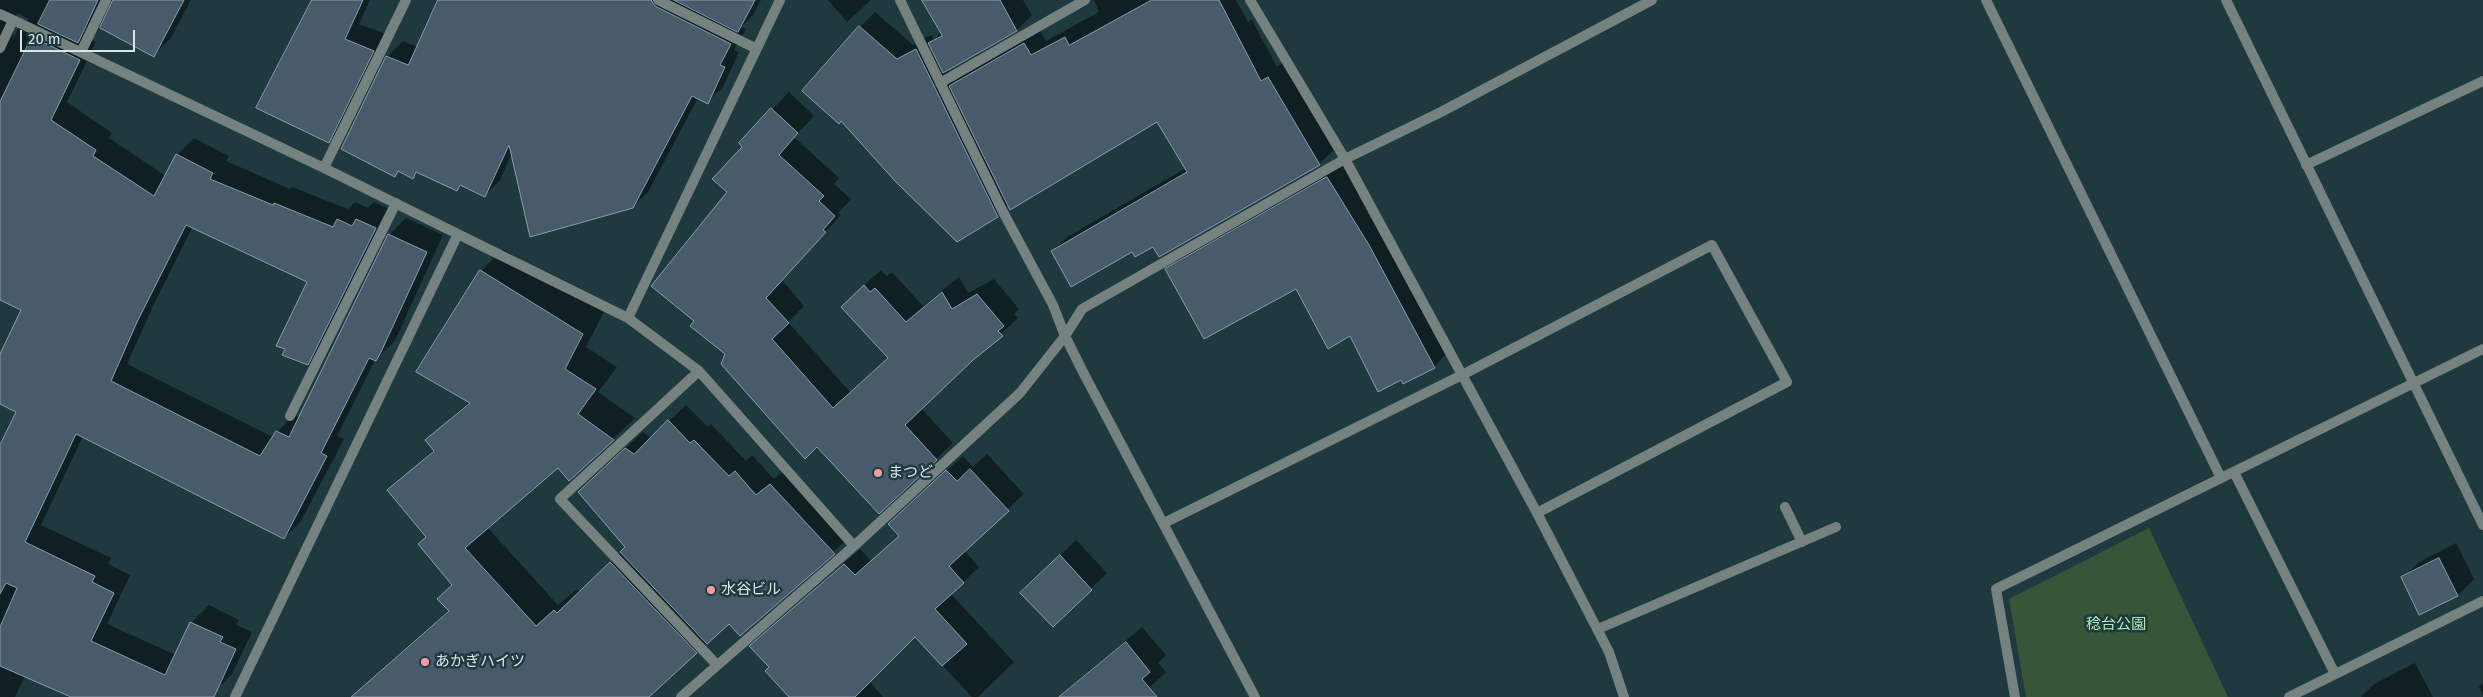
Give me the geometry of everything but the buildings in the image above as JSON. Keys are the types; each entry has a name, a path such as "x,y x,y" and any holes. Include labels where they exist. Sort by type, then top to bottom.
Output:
{"street":[{"path":"80,52 106,0"},
{"path":"324,168 406,0"},
{"path":"658,0 755,48"},
{"path":"628,318 755,48 780,0"},
{"path":"900,0 1002,210 1054,305 1065,336 1255,697"},
{"path":"940,83 1085,0"},
{"path":"1250,0 1346,159 1537,513 1609,652 1624,697"},
{"path":"681,697 854,546 1020,394 1065,336 1082,310 1346,159 1441,112 1652,0"},
{"path":"1986,0 2221,478"},
{"path":"2226,0 2483,525"},
{"path":"0,14 324,168 628,318 699,371 854,546"},
{"path":"0,48 13,20"},
{"path":"2306,165 2483,81"},
{"path":"290,416 396,203"},
{"path":"235,697 458,234"},
{"path":"1164,523 1462,376 1712,244 1787,382 1537,513"},
{"path":"2015,697 1996,589 2483,349"},
{"path":"699,371 560,499 717,664"},
{"path":"2234,472 2335,674"},
{"path":"1786,507 1802,542"},
{"path":"1598,629 1836,527"},
{"path":"2288,697 2483,601"}],"green space":[{"name":"稔台公園","path":"2149,528 2228,697 2026,697 2009,599"}],"place":[{"name":"まつど","path":"878,473"},
{"name":"水谷ビル","path":"711,590"},
{"name":"あかぎハイツ","path":"425,662"}]}
